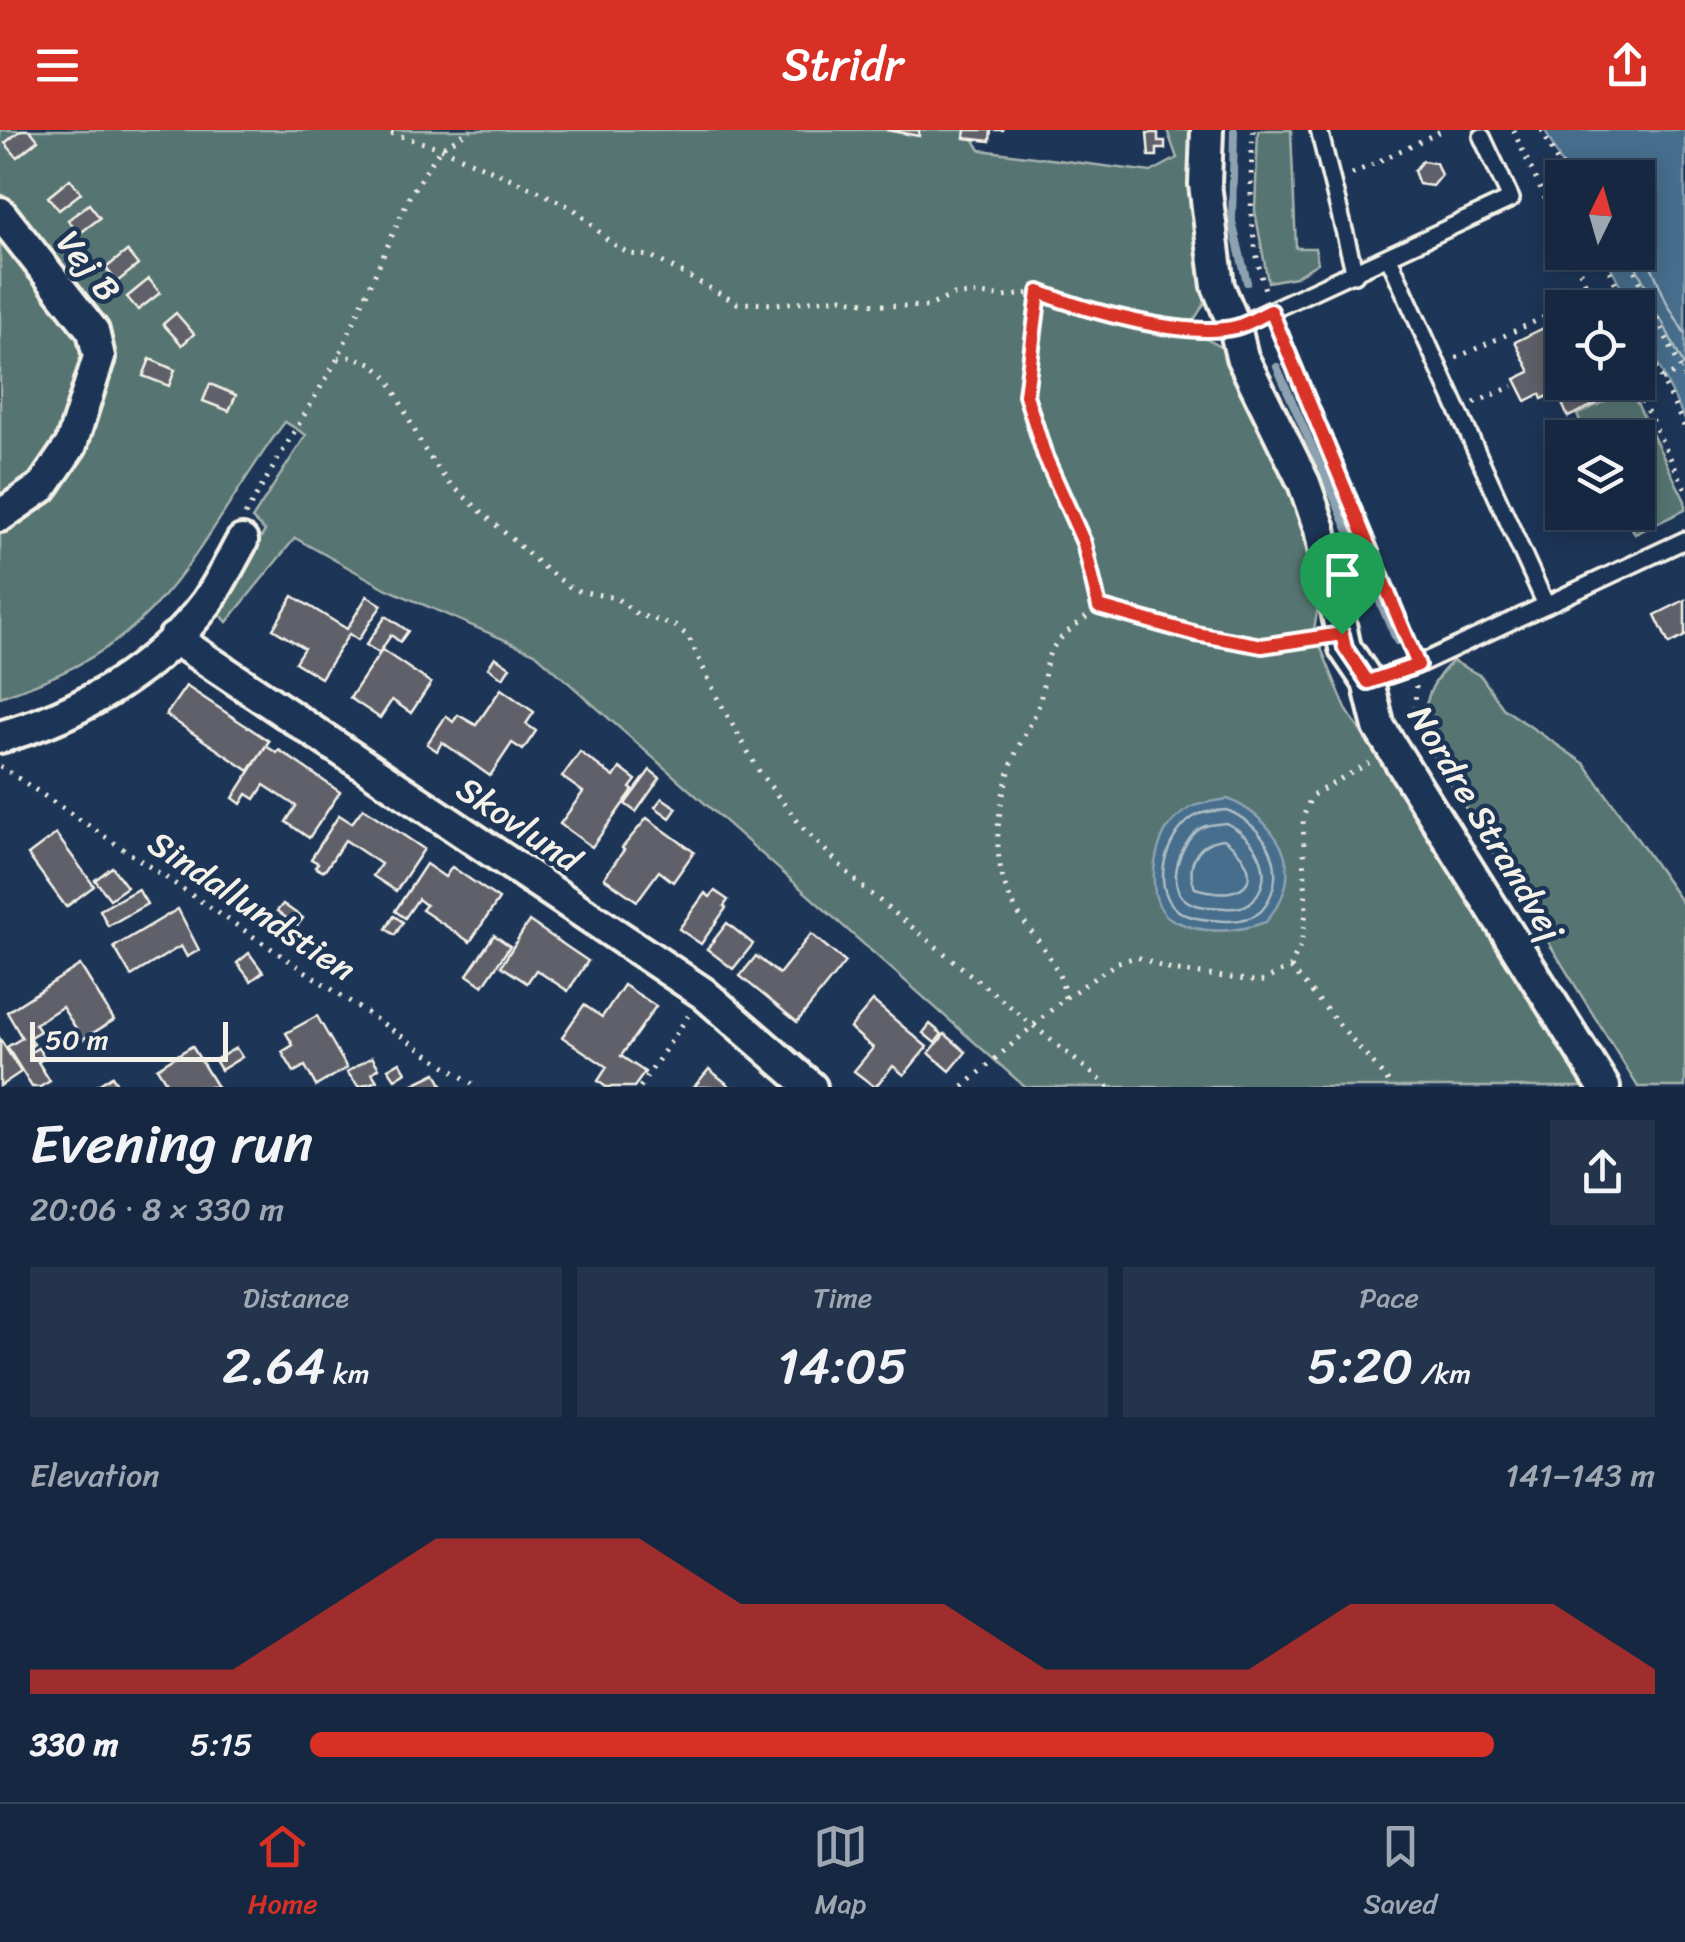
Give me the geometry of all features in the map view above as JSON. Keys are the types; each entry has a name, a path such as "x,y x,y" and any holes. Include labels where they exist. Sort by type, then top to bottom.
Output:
{"street":[{"name":"Nordre Strandvej","path":"1206,130 1204,184 1218,286 1242,357 1304,483 1320,529 1345,648 1368,682 1379,727 1604,1087"},
{"name":"Vej B","path":"0,213 93,331 100,357 71,445 42,487 0,516"},
{"path":"0,737 40,726 134,674 174,638 214,591 242,541"},
{"name":"Skovlund","path":"174,638 704,993 811,1087"}],"lane":[{"path":"1319,130 1355,274"},
{"path":"1235,327 1511,199 1482,136"},
{"path":"1389,258 1546,605"},
{"path":"1368,682 1418,665 1685,540"}],"path":[{"path":"381,130 440,148 574,209 610,242 631,254 652,256 737,303 842,298 927,307 953,295 1004,297 1039,292 1070,304 1178,328 1235,327"},
{"path":"242,541 244,517 338,358 410,195 440,148 471,130"},
{"path":"1253,130 1249,212 1255,255 1271,311 1418,665"},
{"path":"1331,184 1444,130"},
{"path":"1513,130 1545,199"},
{"path":"1542,130 1556,160"},
{"path":"1634,270 1685,378"},
{"path":"1039,292 1026,395 1045,456 1084,543 1099,607"},
{"path":"1439,366 1545,317"},
{"path":"338,358 354,357 388,378 424,449 447,481 543,567 574,590 616,598 636,614 674,626 688,636 760,773 802,828 859,884 1109,1087"},
{"path":"1655,365 1685,428"},
{"path":"1662,380 1680,369"},
{"path":"1458,410 1512,386"},
{"path":"1642,400 1685,488"},
{"path":"1099,607 1196,634 1262,646 1342,634"},
{"path":"1065,998 1063,978 1008,895 997,857 999,812 1012,761 1038,706 1048,656 1057,643 1099,607"},
{"path":"963,1087 1065,998 1118,962 1138,957 1171,970 1262,982 1290,967 1301,945 1306,912 1302,818 1311,796 1393,750"},
{"name":"Sindallundstien","path":"0,766 476,1087"},
{"path":"1290,967 1393,1087"},
{"path":"640,1087 704,993"}],"green space":[{"path":"0,130 968,130 980,150 1151,172 1177,158 1167,130 1199,130 1211,293 1194,320 1199,335 1234,354 1291,482 1321,586 1314,631 1346,709 1592,1087 1025,1087 535,653 387,589 295,538 227,622 218,612 265,531 252,519 306,435 285,422 188,565 143,617 90,658 0,697"},
{"path":"1258,130 1291,130 1296,248 1315,248 1318,263 1295,277 1268,282 1255,211"},
{"path":"1608,400 1635,400 1645,420 1580,420 1577,415"},
{"path":"1655,440 1685,501 1685,510 1655,524"},
{"path":"1453,661 1481,676 1503,708 1585,764 1685,907 1685,1087 1638,1087 1432,754 1425,728 1426,704 1436,681"}],"water":[{"path":"1545,130 1685,130 1685,420 1655,357 1655,290 1622,290 1612,270 1655,270 1655,160 1560,160"},
{"path":"1228,799 1254,814 1275,836 1286,864 1283,894 1266,922 1244,928 1197,928 1175,921 1165,914 1155,892 1155,865 1162,839 1174,821 1190,808"}],"building":[{"path":"21,130 30,130 38,140 17,157 5,143"},
{"path":"886,130 919,130 919,136"},
{"path":"965,130 991,130 990,141 964,138"},
{"path":"1147,133 1158,133 1158,141 1165,141 1165,149 1157,149 1157,156 1149,156"},
{"path":"1422,161 1436,163 1441,175 1432,186 1419,184 1414,171"},
{"path":"70,179 81,193 59,210 48,197"},
{"path":"89,204 100,218 79,234 68,220"},
{"path":"127,251 138,265 117,282 106,268"},
{"path":"149,279 160,293 138,310 127,297"},
{"path":"176,313 194,334 182,345 163,324"},
{"path":"1545,327 1545,398 1540,394 1526,401 1515,379 1530,372 1515,342"},
{"path":"150,359 175,370 169,386 143,376"},
{"path":"210,384 236,395 229,411 203,401"},
{"path":"1561,400 1594,400 1596,404 1568,417"},
{"path":"293,596 347,629 367,596 382,605 358,640 349,634 321,678 295,662 304,648 273,629"},
{"path":"1685,600 1685,636 1669,644 1655,615"},
{"path":"386,616 408,631 400,642 391,635 379,653 366,645"},
{"path":"382,650 431,683 411,713 392,700 380,718 350,698"},
{"path":"495,657 510,667 503,678 488,668"},
{"path":"186,686 269,741 249,771 166,715"},
{"path":"501,689 534,712 526,724 536,731 523,750 512,743 490,776 442,742 437,751 427,744 446,716 453,722 458,715 476,725"},
{"path":"266,746 277,753 279,750 340,792 309,838 286,822 296,806 264,785 255,799 247,794 241,804 233,798"},
{"path":"580,752 614,777 620,768 636,780 592,847 560,824 583,792 562,777"},
{"path":"650,770 660,778 636,812 625,804"},
{"path":"662,798 677,808 670,818 655,807"},
{"path":"363,808 424,849 396,891 373,876 381,864 345,840 326,869 315,867 318,863 311,859 339,815 352,823"},
{"path":"647,818 694,852 673,882 659,871 637,901 604,878"},
{"path":"56,834 94,886 66,907 28,855"},
{"path":"426,864 445,877 452,867 499,899 470,942 422,910 426,905 418,899 405,918 395,911"},
{"path":"112,867 127,887 110,899 95,880"},
{"path":"138,889 147,904 108,926 100,910"},
{"path":"715,891 728,900 726,908 701,944 679,929 705,893 710,897"},
{"path":"283,904 303,918 297,926 277,911"},
{"path":"178,909 199,950 187,957 181,946 131,976 114,947"},
{"path":"394,916 403,922 395,935 386,929"},
{"path":"529,921 588,961 568,991 536,970 527,983 501,966"},
{"path":"727,923 753,944 733,969 707,949"},
{"path":"811,934 845,962 797,1022 740,976 756,956 779,974"},
{"path":"494,935 510,946 483,986 467,975"},
{"path":"249,953 263,972 251,981 237,963"},
{"path":"80,965 114,1020 83,1039 62,1007 35,1024 40,1031 30,1037 34,1044 29,1048 31,1052 38,1048 45,1058 38,1062 50,1081 32,1087 7,1047 22,1038 7,1012"},
{"path":"624,985 656,1006 621,1056 645,1072 634,1087 606,1087 598,1081 607,1067 562,1037 584,1005 602,1017"},
{"path":"873,1001 927,1047 904,1075 893,1066 875,1087 854,1071 873,1048 850,1028"},
{"path":"317,1016 347,1068 316,1086 305,1066 294,1072 282,1052 293,1045 286,1033"},
{"path":"930,1024 942,1034 935,1043 923,1033"},
{"path":"945,1034 966,1052 950,1071 929,1053"},
{"path":"0,1039 21,1072 0,1086"},
{"path":"192,1046 217,1087 169,1087 157,1068"},
{"path":"236,1048 242,1057 221,1070 215,1060"},
{"path":"372,1057 379,1068 372,1073 377,1081 359,1087 347,1072"},
{"path":"400,1062 406,1072 395,1079 388,1069"},
{"path":"709,1069 731,1087 694,1087"},
{"path":"436,1073 443,1087 412,1087 411,1085"},
{"path":"112,1076 119,1087 95,1087"}],"waterway":[{"path":"1234,131 1232,222 1247,282"},
{"path":"1277,367 1397,641"}],"route":[{"path":"1039,292 1070,304 1178,328 1235,327 1271,311 1418,665 1368,682 1345,648 1342,634 1262,646 1196,634 1099,607 1084,543 1045,456 1026,395 1039,292"}]}
